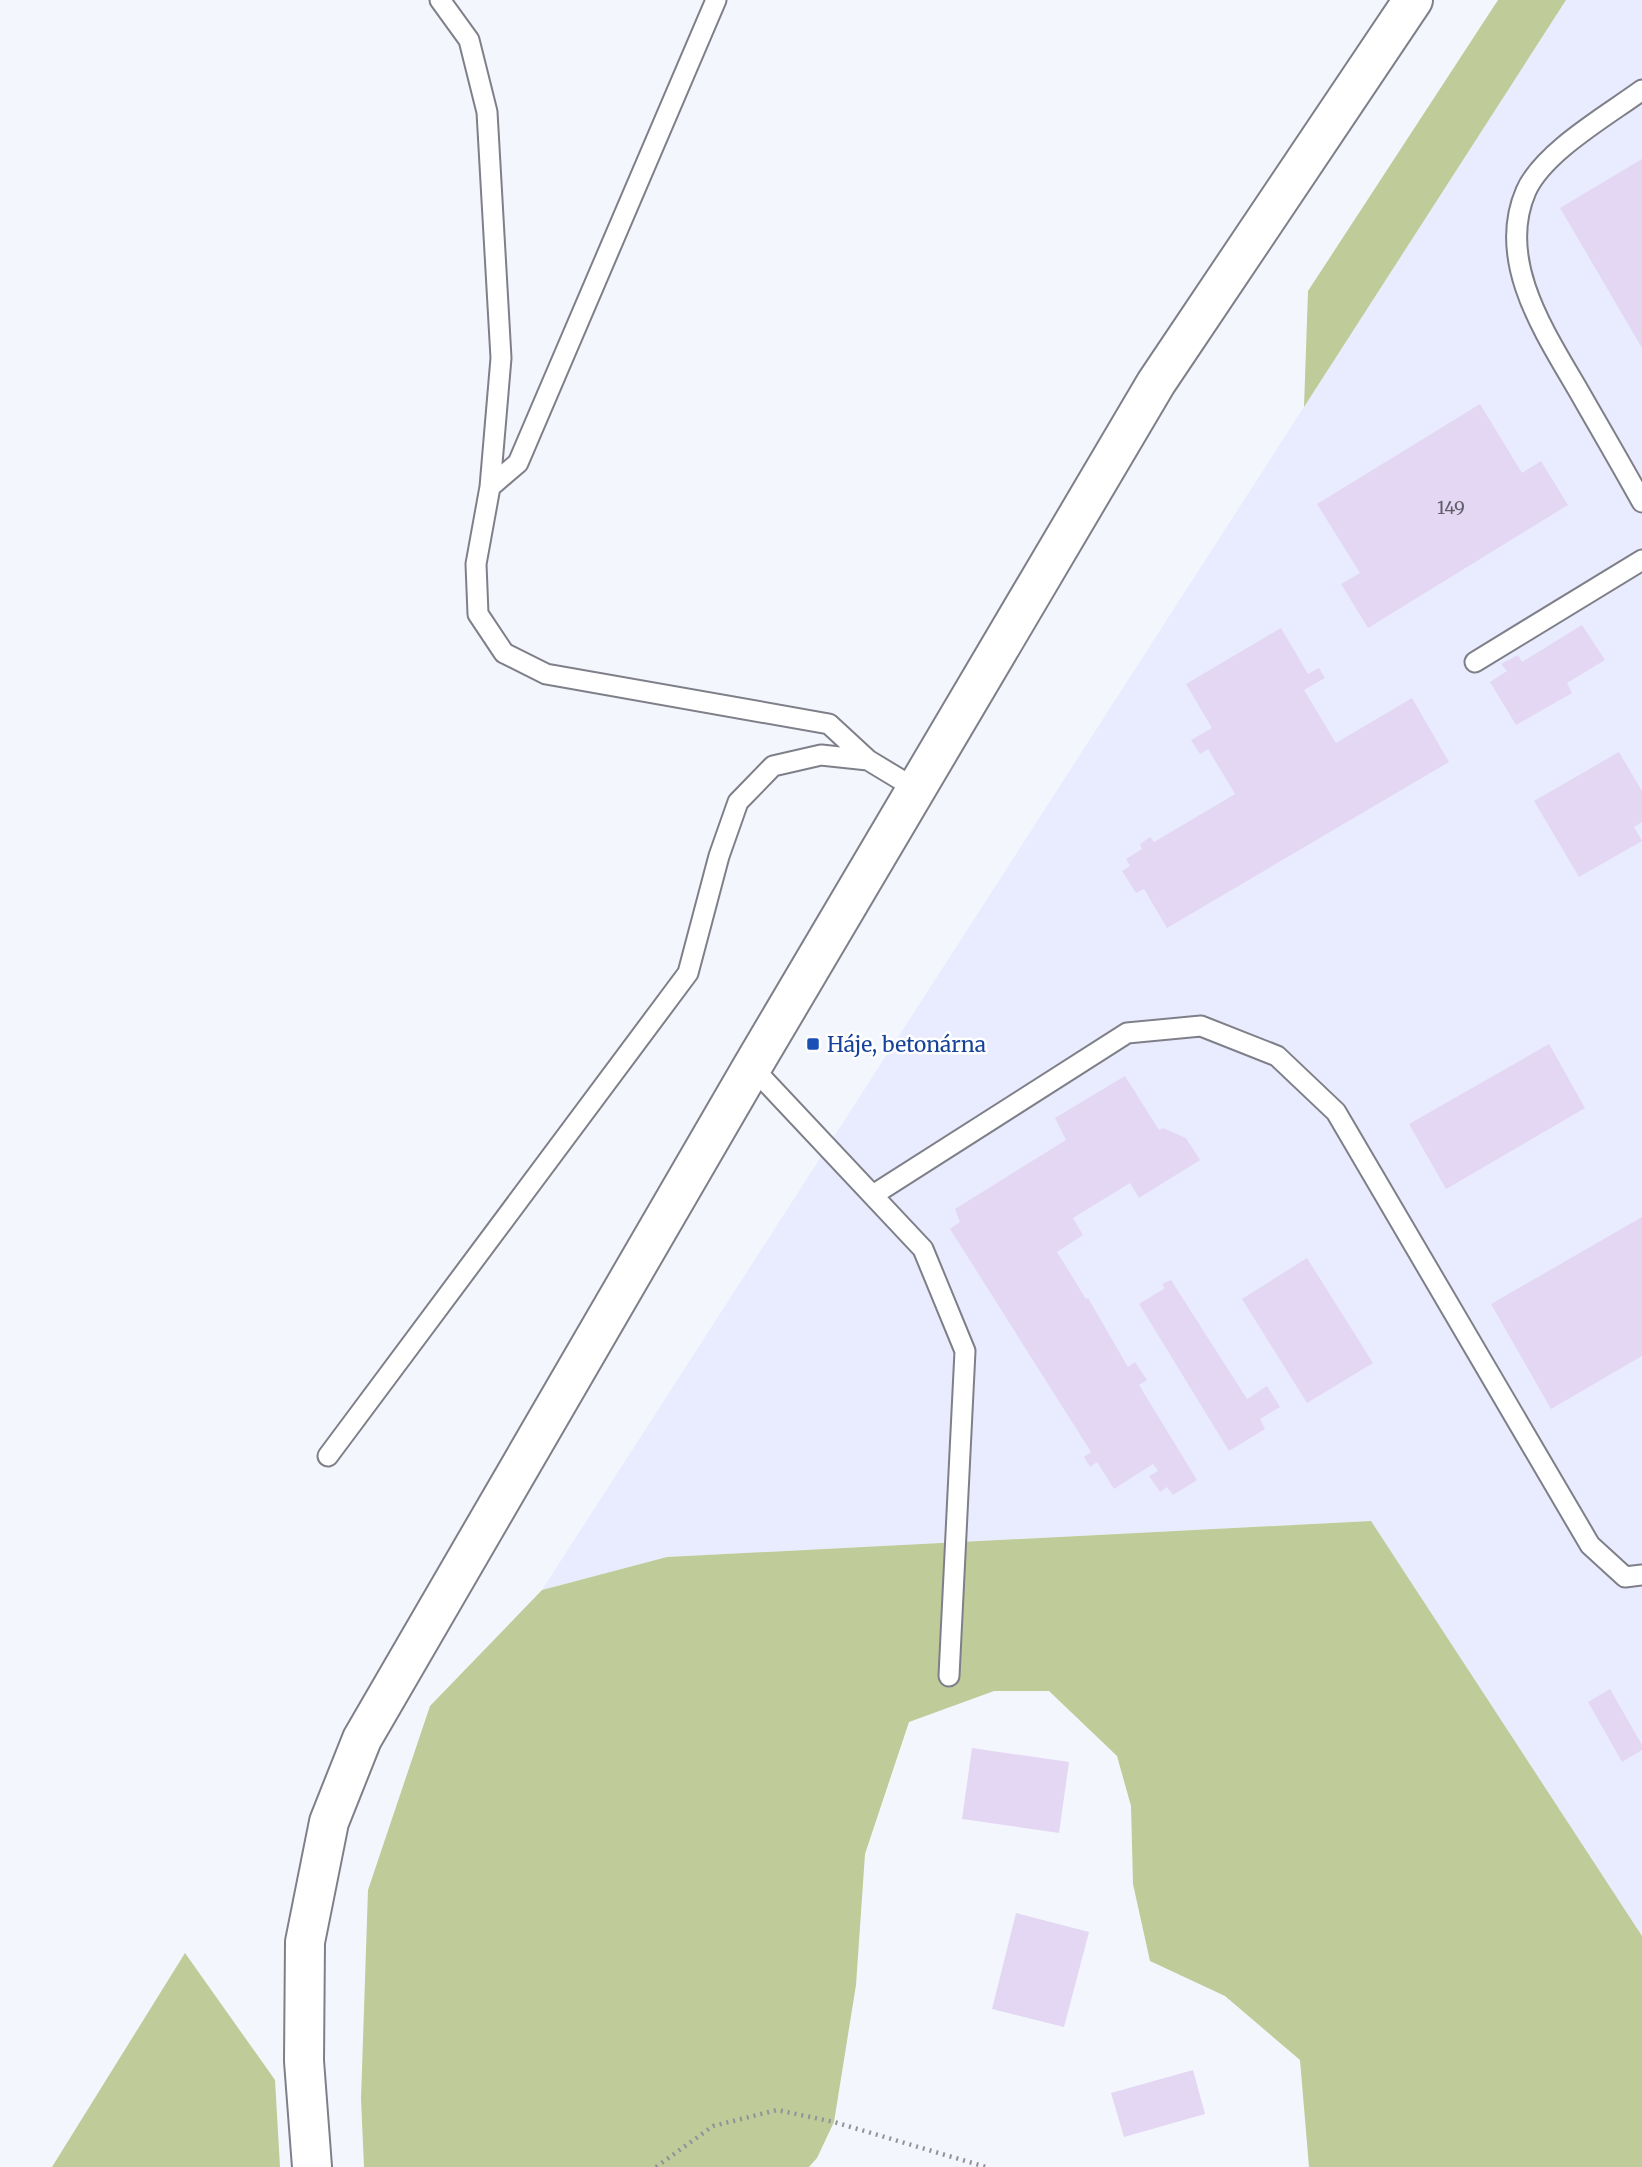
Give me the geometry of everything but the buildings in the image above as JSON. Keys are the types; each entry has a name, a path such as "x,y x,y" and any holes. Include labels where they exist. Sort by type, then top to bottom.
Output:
{"main road":[{"path":"312,2167 304,2061 305,1941 329,1822 357,1751 752,1067 1156,383 1413,0"}],"lane":[{"path":"440,0 469,40 487,112 500,358 490,487 476,564 478,614 504,653 546,674 829,724 869,760 916,789"},
{"path":"490,487 518,463 716,0"},
{"path":"1642,90 1552,157 1526,190 1519,220 1517,251 1527,290 1542,328 1642,502"},
{"path":"1475,662 1642,560"},
{"path":"328,1456 688,973 719,856 738,802 773,766 821,755 869,760"},
{"path":"873,1195 1127,1033 1201,1026 1277,1056 1336,1112 1590,1545 1625,1577 1642,1575"},
{"path":"752,1067 923,1249 965,1351 948,1676"}],"path":[{"path":"656,2167 713,2126 777,2110 834,2122 986,2167"}],"shaded area":[{"path":"1566,0 1642,0 1642,1936 1370,1521 667,1557 542,1590"}],"green space":[{"path":"1498,0 1566,0 1304,407 1308,291"},
{"path":"1371,1521 1642,1936 1642,2167 1309,2167 1300,2060 1225,1996 1150,1961 1133,1884 1131,1806 1117,1756 1049,1691 994,1691 909,1722 865,1854 856,1985 834,2122 817,2158 809,2167 364,2167 361,2099 368,1890 430,1706 542,1590 667,1557"},
{"path":"185,1953 275,2080 280,2167 52,2167"}],"place":[{"name":"Háje, betonárna","path":"813,1044"}]}
